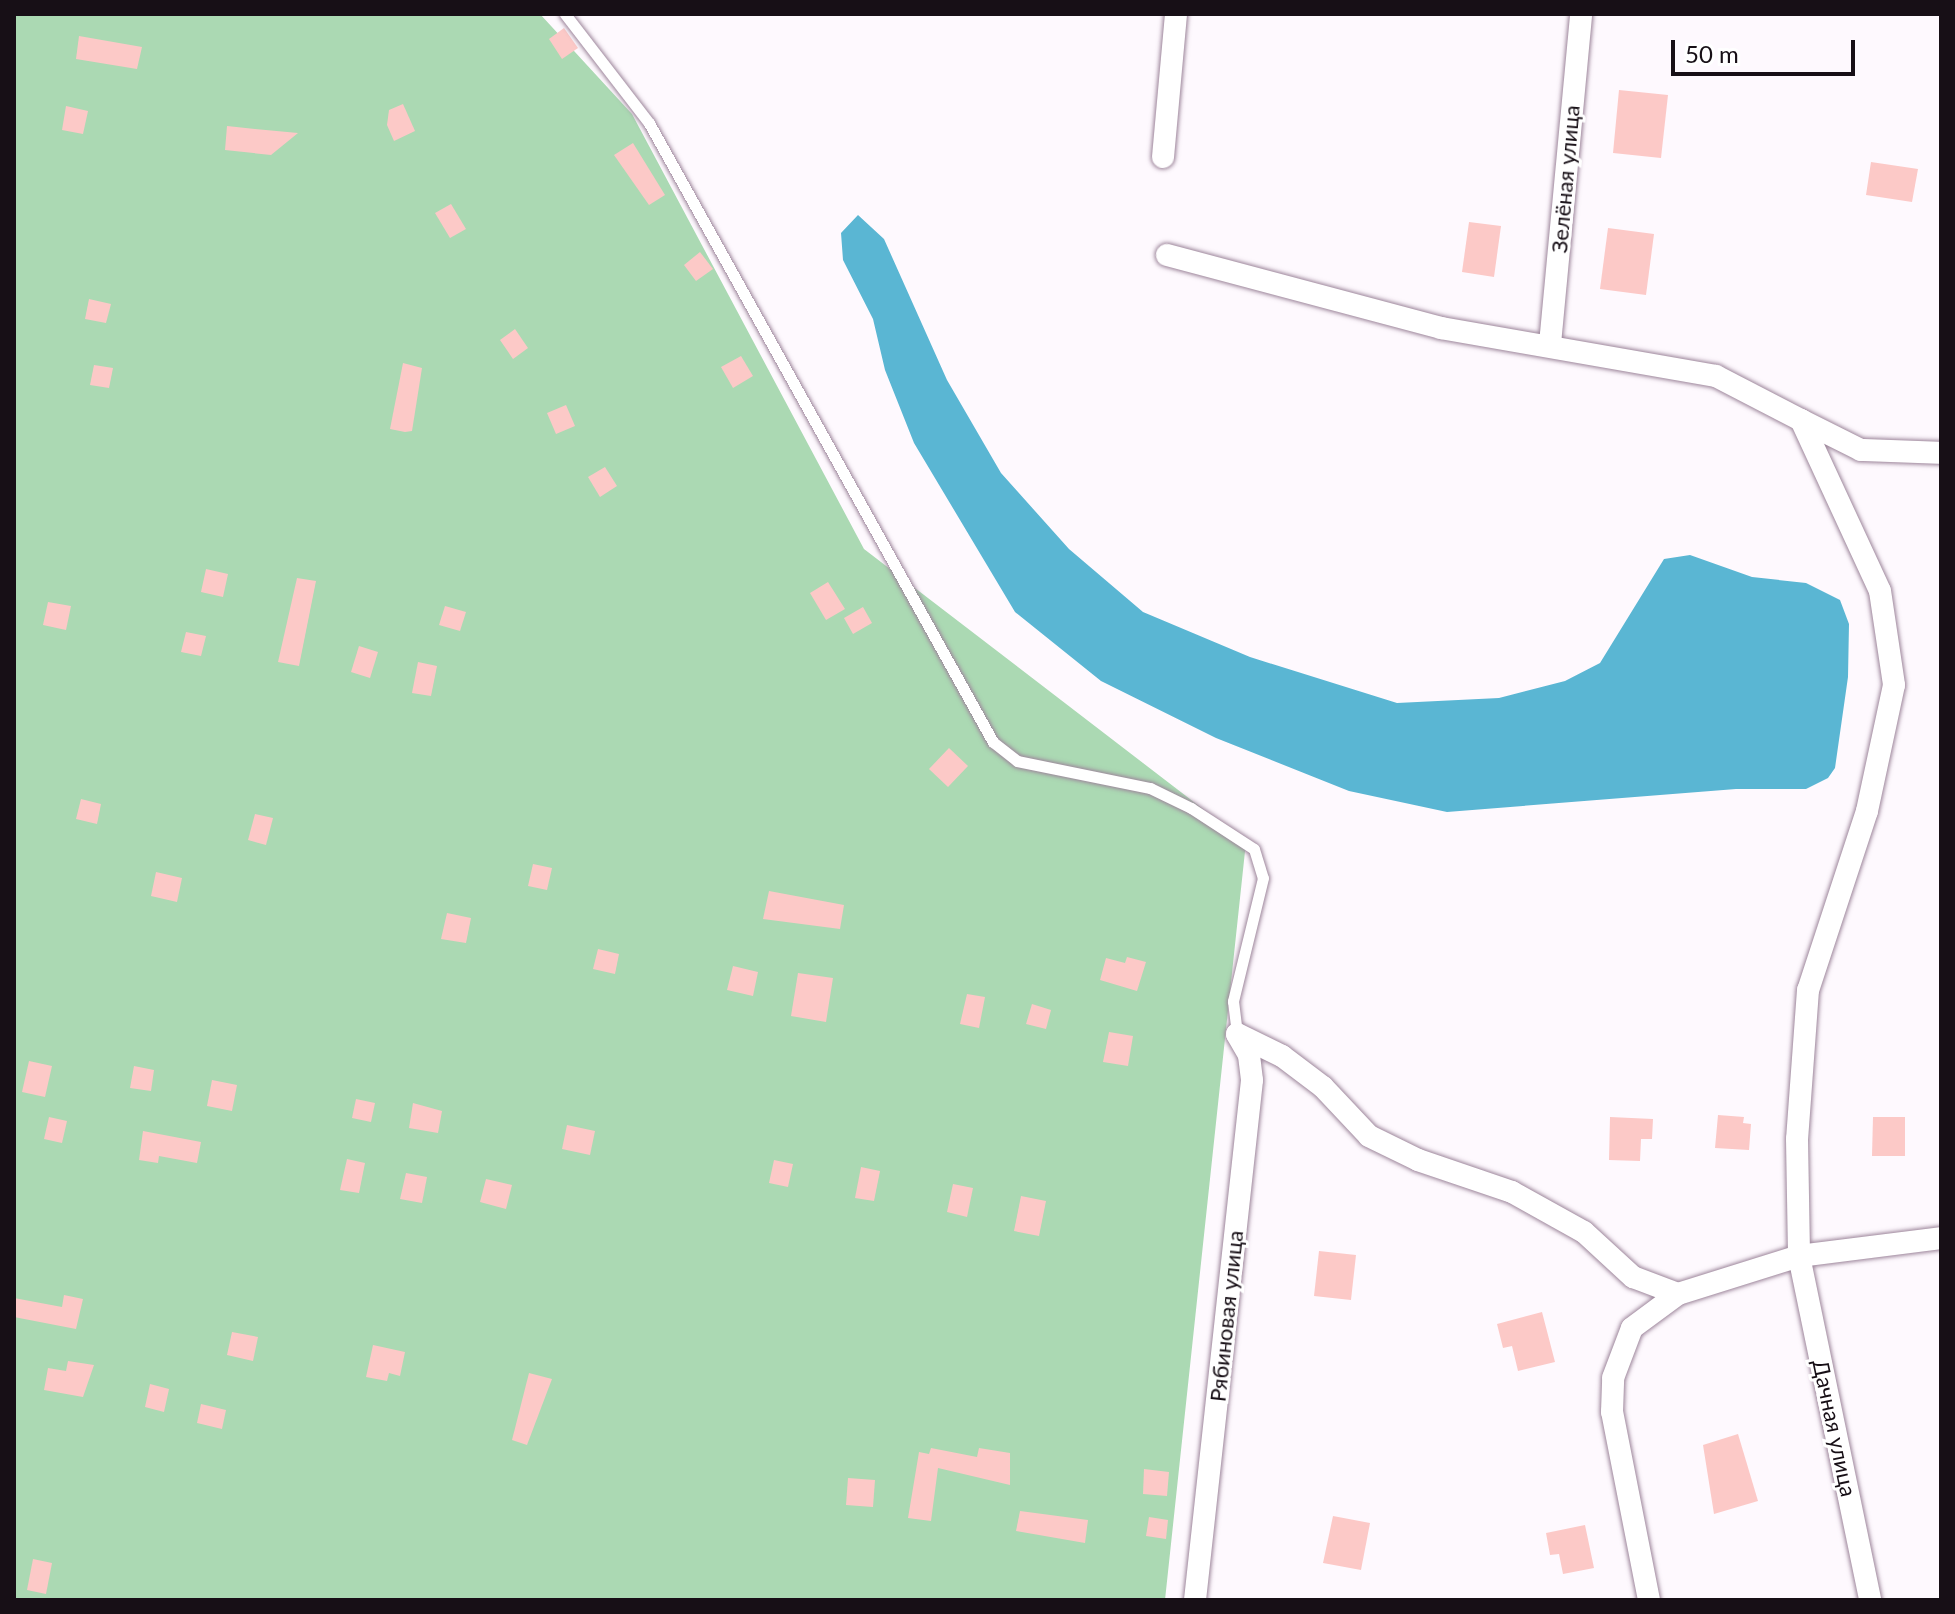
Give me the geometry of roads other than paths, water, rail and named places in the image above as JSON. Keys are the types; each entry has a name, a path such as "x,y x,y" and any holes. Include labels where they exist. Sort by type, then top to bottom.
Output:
{"street":[{"path":"1163,157 1176,14"},
{"name":"Зелёная улица","path":"1550,344 1581,14"},
{"path":"1167,255 1441,328 1550,344 1716,376 1861,450 1941,453"},
{"name":"Дачная улица","path":"1801,420 1880,591 1894,685 1867,811 1808,990 1797,1139 1799,1256 1870,1600"},
{"path":"1237,1034 1282,1056 1323,1087 1369,1136 1418,1160 1512,1192 1584,1232 1633,1277 1678,1294"},
{"name":"Рябиновая улица","path":"1195,1600 1252,1080 1249,1055 1237,1034"},
{"path":"1649,1600 1612,1412 1613,1378 1632,1328 1678,1294 1799,1256 1941,1238"}],"lane":[{"path":"565,14 649,123 993,742 1017,761 1150,788 1191,808 1254,849 1263,878 1233,1001 1237,1034"}],"water":[{"path":"858,215 884,239 947,380 1001,473 1069,549 1143,612 1250,657 1397,703 1499,698 1565,681 1600,663 1664,559 1690,555 1752,577 1806,583 1840,600 1849,624 1848,677 1835,768 1828,778 1806,789 1736,789 1447,812 1349,791 1216,738 1101,681 1015,612 914,443 885,370 873,319 843,260 841,233"}]}
